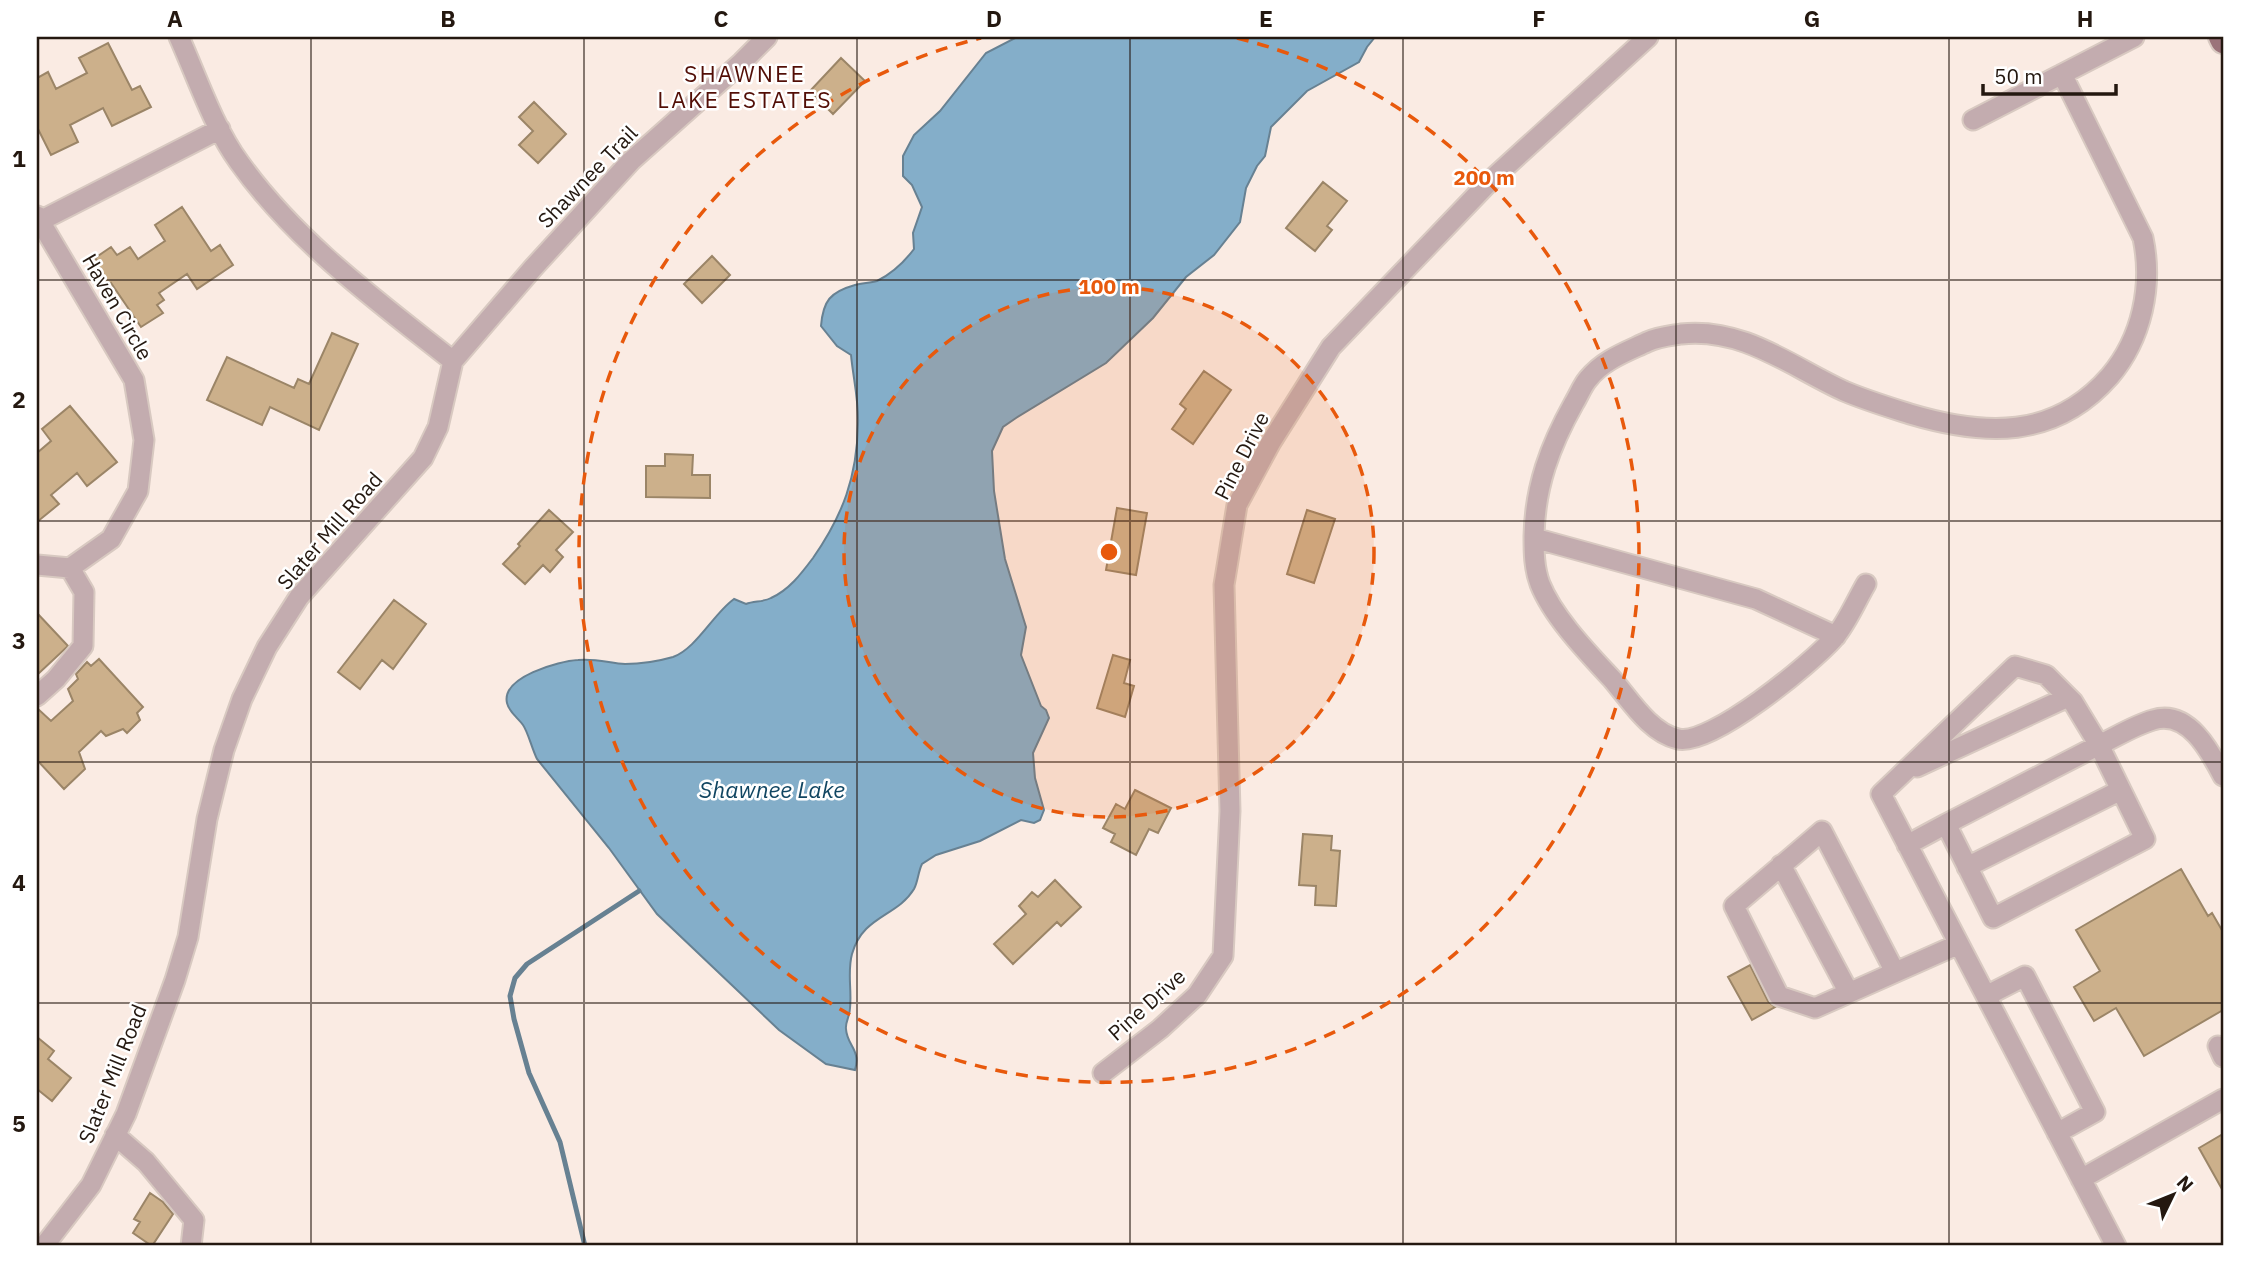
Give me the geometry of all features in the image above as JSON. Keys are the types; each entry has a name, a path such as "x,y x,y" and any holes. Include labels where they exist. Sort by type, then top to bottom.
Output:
{"street":[{"path":"179,37 220,129 237,160 280,214 345,276 453,361"},
{"name":"Shawnee Trail","path":"453,361 631,161 767,37"},
{"name":"Pine Drive","path":"1103,1073 1160,1029 1197,995 1223,956 1230,811 1224,585 1237,505 1272,442 1331,347 1491,180 1648,37"},
{"path":"1973,120 2134,37"},
{"path":"1867,584 1836,636 1789,680 1712,732 1681,741 1656,730 1582,645 1540,585 1534,556 1534,538 1540,477 1556,435 1588,378 1613,358 1658,337 1696,333 1727,336 1760,347 1843,390 1880,405 1945,424 1978,429 2011,429 2060,415 2095,392 2131,346 2141,318 2146,284 2146,254 2143,238 2063,74"},
{"name":"Haven Circle","path":"70,568 111,539 138,491 144,440 134,380 39,218 220,129"},
{"name":"Slater Mill Road","path":"44,1246 91,1185 126,1114 175,980 188,937 207,819 224,750 242,699 267,647 299,597 423,458 438,427 453,361"},
{"path":"1534,538 1756,599 1836,636"},
{"path":"37,565 70,568 84,592 83,646 56,679 37,696"},
{"path":"1946,824 1993,918 2145,839 2099,745 2068,697 2046,675 2015,666 1881,794 2116,1246"},
{"path":"1902,774 2068,697"},
{"path":"1908,845 2099,745 2155,719 2179,720 2206,743 2223,776"},
{"path":"1967,867 2120,789"},
{"path":"1895,972 1822,831 1734,906 1779,996 1815,1008 1959,944"},
{"path":"1781,865 1849,993"},
{"path":"1986,996 2025,976 2095,1112 2057,1133"},
{"path":"2081,1179 2223,1098"},
{"path":"115,1135 146,1163 194,1220 191,1246"}],"water":[{"name":"Shawnee Lake","path":"1017,37 1375,37 1359,62 1307,91 1271,127 1265,156 1246,188 1240,222 1214,255 1186,277 1153,318 1106,363 1003,427 992,451 994,491 1005,559 1026,627 1021,655 1041,706 1049,718 1033,753 1035,778 1044,810 1040,820 1034,823 1021,820 980,841 936,855 922,864 915,886 907,898 864,931 852,954 850,1008 846,1026 855,1052 855,1070 826,1064 779,1030 657,914 609,848 537,759 525,728 508,706 508,694 513,685 522,678 558,663 596,660 631,664 673,657 689,647 734,599 746,604 771,598 799,576 824,542 840,511 851,478 857,443 858,407 851,355 837,346 821,326 826,304 839,291 882,278 914,249 913,233 922,207 912,185 903,176 903,156 914,135 940,111 986,53"}],"building":[{"path":"108,43 132,90 140,86 151,107 112,126 103,108 70,125 78,142 51,155 37,127 37,78 48,72 56,89 87,73 79,58"},
{"path":"841,58 865,81 833,114 810,91"},
{"path":"534,102 566,134 538,163 519,145 533,131 519,117"},
{"path":"1323,182 1347,201 1327,226 1332,230 1315,251 1286,228"},
{"path":"182,207 211,251 220,245 233,265 197,289 187,274 159,293 164,300 157,305 163,313 141,327 111,283 103,289 89,268 98,262 95,258 111,247 117,255 130,247 138,259 165,241 155,225"},
{"path":"712,256 730,275 702,303 684,284"},
{"path":"332,333 358,344 319,430 270,407 262,425 207,400 227,357 294,388 298,379 309,384"},
{"path":"1204,371 1231,390 1193,444 1172,429 1186,409 1180,404"},
{"path":"70,406 117,462 87,486 77,473 51,495 59,504 37,522 37,453 51,441 42,429"},
{"path":"665,454 693,455 692,475 710,475 710,498 646,497 646,466 665,466"},
{"path":"1117,508 1147,513 1136,575 1106,570"},
{"path":"549,510 573,532 556,550 563,557 550,572 543,565 525,584 503,564"},
{"path":"1307,510 1335,519 1314,583 1287,574"},
{"path":"394,600 426,624 393,669 382,660 360,689 338,672"},
{"path":"37,613 68,646 37,675"},
{"path":"1113,655 1130,660 1124,683 1134,686 1125,717 1097,708"},
{"path":"99,659 143,707 137,713 140,720 127,733 123,729 106,736 101,731 79,752 85,769 64,789 37,760 37,708 51,721 73,701 68,689 78,679 76,674 87,662 91,666"},
{"path":"1135,790 1171,808 1158,833 1149,829 1136,855 1111,842 1115,834 1103,828 1116,804 1125,809"},
{"path":"1303,834 1332,836 1331,850 1340,851 1336,906 1315,905 1316,886 1299,885"},
{"path":"2181,869 2208,916 2212,913 2223,932 2223,1010 2144,1056 2116,1008 2094,1021 2074,987 2100,971 2076,930"},
{"path":"1055,880 1081,907 1061,926 1057,922 1013,964 994,944 1026,914 1019,906 1032,892 1038,897"},
{"path":"1750,965 1768,1001 1775,1007 1752,1020 1728,977"},
{"path":"37,1037 54,1051 48,1059 71,1078 52,1101 37,1089"},
{"path":"2223,1134 2223,1191 2199,1148"},
{"path":"150,1193 163,1202 173,1214 152,1246 133,1233 140,1222 134,1219"}],"waterway":[{"path":"585,1246 560,1142 529,1073 510,996 515,978 527,964 639,891"}],"district":[{"name":"SHAWNEE LAKE ESTATES","path":"745,87"}]}
